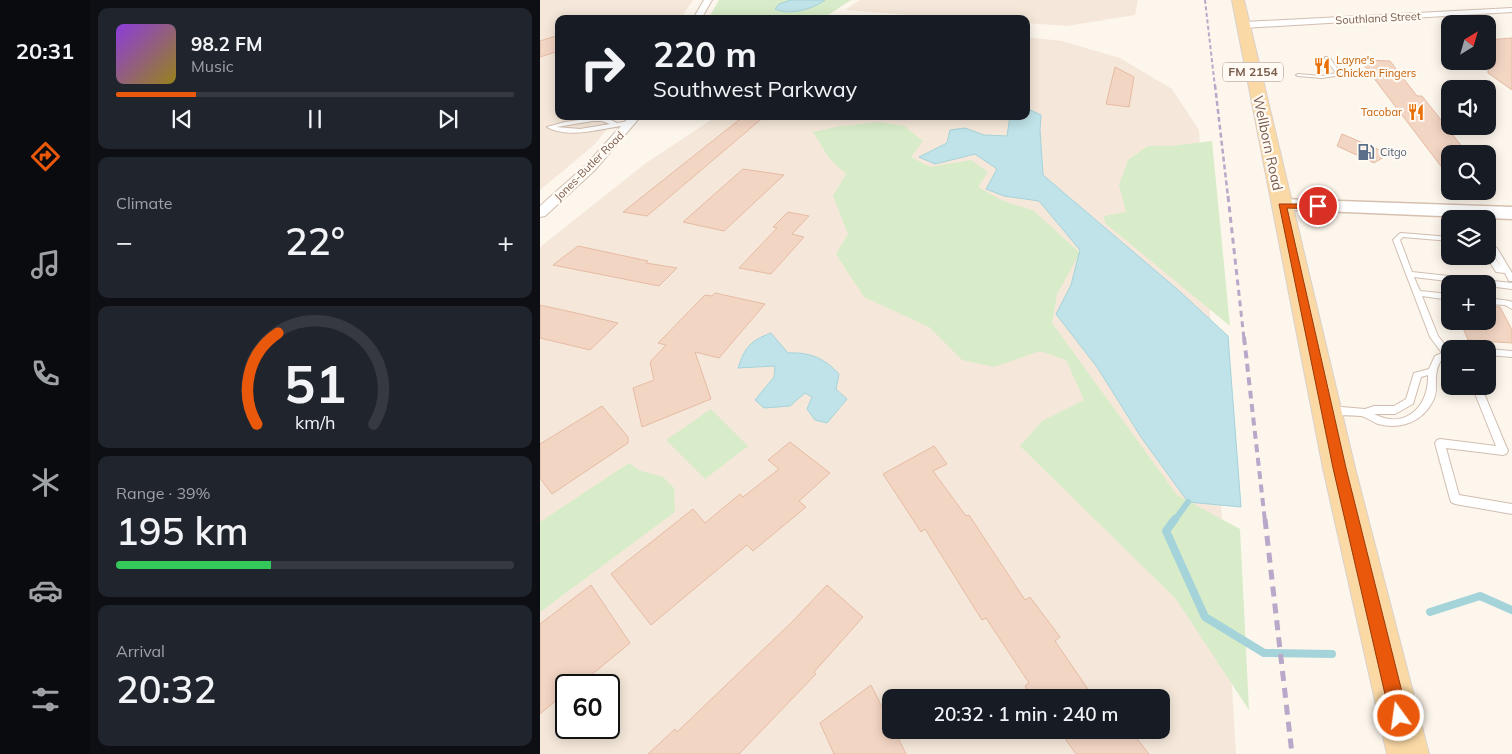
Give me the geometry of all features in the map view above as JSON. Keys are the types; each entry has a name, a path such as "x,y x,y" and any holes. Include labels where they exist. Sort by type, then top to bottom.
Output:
{"main road":[{"name":"Wellborn Road","path":"1238,0 1327,410 1408,754"},
{"path":"1282,205 1512,213"}],"street":[{"path":"699,15 708,0"},
{"name":"Southland Street","path":"1244,25 1512,10"},
{"name":"Jones-Butler Road","path":"540,214 618,140 633,120"}],"lane":[{"path":"1298,75 1327,77 1339,74 1327,58"},
{"path":"615,124 609,120 586,121 550,127 561,131 601,129 633,120"},
{"path":"579,130 586,121"},
{"path":"1441,240 1401,235 1396,240 1434,337 1441,345"},
{"path":"1496,253 1512,279"},
{"path":"1496,265 1499,270 1507,272"},
{"path":"1410,274 1512,286"},
{"path":"1417,293 1441,296"},
{"path":"1496,302 1507,303 1512,306"},
{"path":"1496,353 1512,354"},
{"path":"1365,413 1376,421 1406,422 1422,412 1434,383 1432,371 1438,358 1441,357"},
{"path":"1327,410 1365,413 1374,410 1395,410 1410,401 1417,375 1432,371"},
{"path":"1480,395 1507,451"},
{"path":"1507,451 1440,443 1455,499 1512,509"}],"shaded area":[{"path":"540,0 693,0 683,15 555,15 555,120 615,120 594,145 540,190"},
{"path":"860,0 1138,0 1135,15 1067,26 1030,23 1030,15 909,15 845,10"},
{"path":"1030,37 1062,41 1120,58 1172,89 1199,130 1236,754 540,754 540,247 646,163 711,120 1030,120"}],"green space":[{"path":"719,0 851,0 828,15 710,15"},
{"path":"879,122 904,126 923,141 911,157 930,167 971,160 988,172 978,187 1001,200 1034,211 1080,253 1057,294 1052,323 1177,495 1240,529 1249,710 1176,599 1020,446 1042,421 1084,400 1066,360 1040,351 994,367 962,360 929,327 864,297 836,254 848,234 833,196 846,174 829,158 813,132"},
{"path":"1212,141 1230,326 1105,223 1104,216 1126,212 1119,185 1128,160 1148,146 1171,146"},
{"path":"711,409 748,446 705,479 666,440"},
{"path":"629,463 641,471 663,477 674,488 675,512 540,612 540,522"}],"water":[{"path":"791,0 825,0 814,6 794,12 775,9 779,4"},
{"path":"1030,110 1041,115 1043,175 1177,289 1228,336 1241,507 1188,502 1141,437 1097,367 1056,314 1071,285 1080,250 1039,201 1004,196 986,189 997,169 975,154 935,164 919,157 947,143 950,130 965,128 984,135 1007,136 1009,120 1030,120"},
{"path":"771,333 788,353 816,357 828,364 839,374 836,389 847,399 827,423 815,420 807,409 812,397 805,393 790,406 764,408 755,400 774,377 775,366 738,368 749,346"}],"building":[{"path":"555,36 555,52 540,57 540,41"},
{"path":"1512,38 1512,90 1488,73 1488,70 1496,70 1496,39"},
{"path":"1360,60 1390,61 1417,96 1422,96 1441,120 1441,135 1453,135 1461,145 1441,145 1441,166"},
{"path":"1115,67 1134,77 1129,107 1106,104"},
{"path":"739,120 760,120 647,216 623,212"},
{"path":"1342,134 1389,154 1374,163 1337,146"},
{"path":"743,169 784,175 724,231 683,222"},
{"path":"788,212 809,216 792,234 804,237 771,274 739,268 777,228 773,227"},
{"path":"578,246 648,261 646,263 677,268 659,286 553,265"},
{"path":"715,293 765,304 719,358 695,352 711,399 642,427 633,388 654,380 650,362 666,345 658,343 705,295 712,296"},
{"path":"540,305 618,323 590,350 540,338"},
{"path":"1496,307 1500,307 1512,330 1512,343 1496,342 1496,340 1468,340 1464,330 1496,330"},
{"path":"602,406 628,437 628,443 552,494 540,478 540,444"},
{"path":"790,442 830,473 799,501 806,507 753,551 747,545 651,625 611,574 693,509 705,523 740,494 743,497 779,469 768,460"},
{"path":"934,446 947,464 933,471 966,516 969,515 1025,600 1030,597 1060,637 1055,641 1088,689 1027,689 1025,686 1029,683 986,618 982,620 925,529 921,532 883,474"},
{"path":"591,585 630,643 592,674 555,674 555,701 540,714 540,624"},
{"path":"827,585 863,617 814,672 816,674 739,754 648,754 675,729 677,732 792,622"},
{"path":"871,685 882,707 882,739 898,739 906,754 834,754 820,723"},
{"path":"1137,739 1149,754 1076,754 1066,740"}],"waterway":[{"path":"1174,521 1188,502"},
{"path":"1175,519 1166,531 1205,617 1264,653 1332,654"},
{"path":"1430,612 1480,596 1512,610"}],"railway":[{"path":"1205,0 1215,87"},
{"path":"1215,85 1228,197"},
{"path":"1228,196 1244,339"},
{"path":"1244,337 1265,521"},
{"path":"1265,519 1292,754"}],"place":[{"name":"Layne's Chicken Fingers","path":"1322,66"},
{"name":"Tacobar","path":"1416,112"},
{"name":"Citgo","path":"1366,152"}],"route":[{"path":"1318,206 1282,205 1339,468 1399,716"}]}
